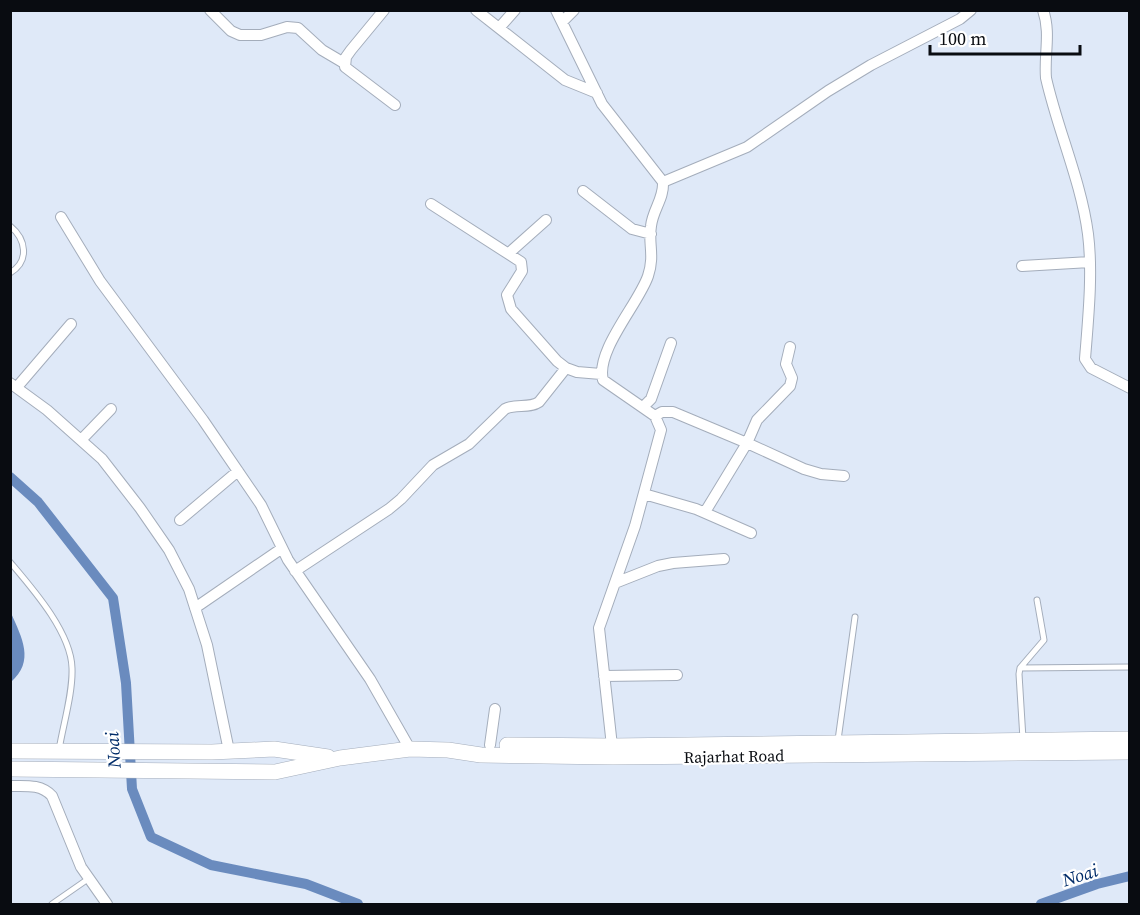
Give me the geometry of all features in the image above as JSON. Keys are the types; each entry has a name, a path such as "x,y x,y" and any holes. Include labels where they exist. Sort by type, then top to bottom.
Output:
{"main road":[{"path":"448,750 490,745 612,746 1130,739"},
{"path":"10,751 212,752 274,749 340,759"},
{"name":"Rajarhat Road","path":"340,759 410,749 448,750 481,755 613,758 1130,752"},
{"path":"10,769 274,772 340,759"}],"street":[{"path":"210,10 231,31 240,35 261,35 287,27 298,28 322,50 344,63 347,71 395,105"},
{"path":"344,63 365,31 384,10"},
{"path":"476,10 566,80 597,93"},
{"path":"499,28 515,10"},
{"path":"556,10 608,112 663,182 662,199 652,220 653,255 649,275 610,343 601,374 607,384 644,406 655,416 661,430 635,526 599,628 612,746"},
{"path":"562,22 574,10"},
{"path":"663,182 747,147 828,91 871,65 960,19 971,10"},
{"path":"1043,10 1048,24 1046,78 1072,165 1088,232 1090,262 1085,359 1091,368 1130,388"},
{"path":"583,191 633,229 651,234"},
{"path":"431,204 521,262 523,268 507,296 511,309 557,361 566,368 601,374"},
{"path":"62,217 100,281 204,420 266,513 281,549 370,679 410,749"},
{"path":"509,253 546,220"},
{"path":"1022,266 1090,262"},
{"path":"71,324 14,385 102,459 140,508 180,570 212,661 229,751"},
{"path":"644,406 651,399 671,343"},
{"path":"705,512 747,442 757,420 792,381 786,364 790,347"},
{"path":"295,571 389,509 433,465 469,444 505,409 510,406 534,405 540,402 566,368"},
{"path":"81,440 111,409"},
{"path":"655,416 662,412 673,412 813,472 844,476"},
{"path":"180,520 238,471"},
{"path":"644,494 705,512 752,533"},
{"path":"195,608 281,549"},
{"path":"615,583 673,563 724,559"},
{"path":"604,676 677,675"},
{"path":"490,745 495,709"},
{"path":"10,786 40,787 52,796 78,861 107,904"}],"lane":[{"path":"10,226 20,234 25,251 21,261 10,273"},
{"path":"10,562 52,617 71,655 71,681 58,751"},
{"path":"1023,741 1020,668 1044,640 1037,600"},
{"path":"837,743 855,617"},
{"path":"1020,668 1130,667"},
{"path":"52,904 88,879"}],"water":[{"path":"11,613 22,640 24,658 23,666 11,682"}],"waterway":[{"name":"Noai","path":"10,477 38,502 113,598 126,683 132,789 151,837 211,865 306,884 358,904"},
{"name":"Noai","path":"1041,904 1097,884 1130,876"}]}
